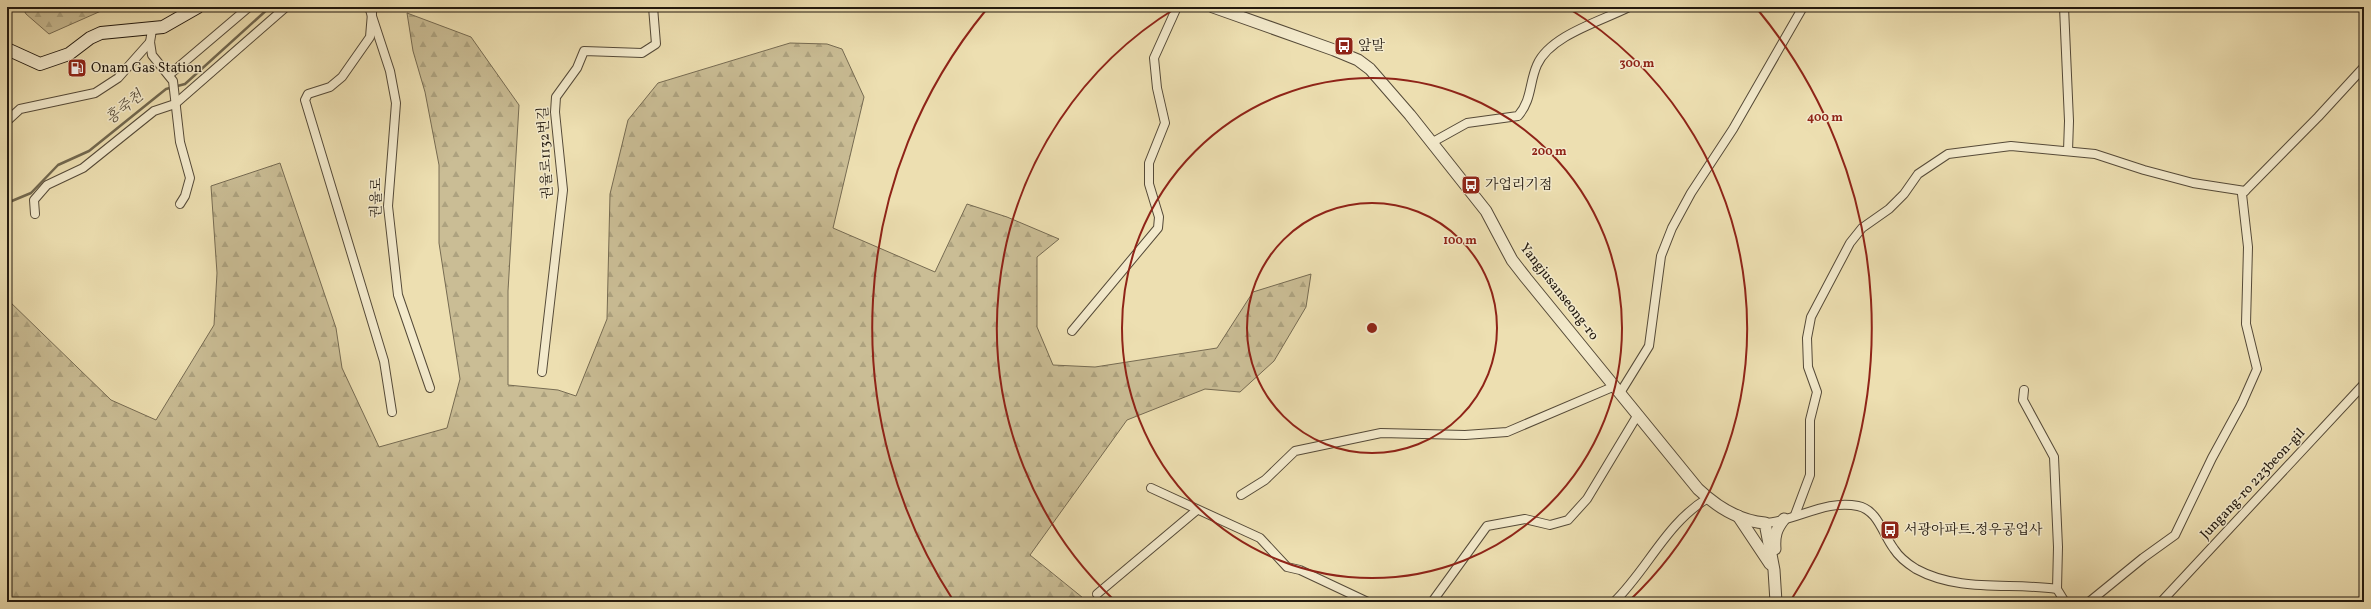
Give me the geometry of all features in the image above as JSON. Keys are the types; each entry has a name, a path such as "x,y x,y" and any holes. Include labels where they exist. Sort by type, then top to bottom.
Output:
{"main road":[{"path":"7,49 40,64 69,54 90,38 101,33 119,30 152,30 163,27 198,7"}],"street":[{"path":"171,78 249,7"},
{"path":"35,214 34,200 47,185 83,168 154,112 175,104 286,7"},
{"name":"권율로1132번길","path":"542,372 563,190 555,112 556,97 577,68 584,50 642,54 656,44 654,7"},
{"path":"1072,331 1158,228 1159,217 1149,184 1149,163 1166,123 1157,88 1154,58 1177,7"},
{"name":"Yangjusanseong-ro","path":"1213,7 1302,37 1358,60 1370,69 1486,212 1512,260 1526,278 1637,416 1708,498 1738,516 1766,523 1836,505 1860,506 1876,518 1899,556 1926,574 1952,582 1983,586 2057,589"},
{"path":"1431,143 1467,123 1518,116 1529,100 1536,66 1543,53 1576,32 1629,7"},
{"path":"1241,495 1265,480 1295,451 1381,433 1465,435 1507,432 1617,390 1649,346 1661,256 1672,228 1804,7"},
{"path":"2064,7 2069,121 2068,150"},
{"path":"370,10 370,37 342,77 330,87 308,94 305,100 384,361 392,412"},
{"name":"권율로","path":"370,10 390,71 396,103 388,206 398,295 430,388"},
{"path":"152,30 150,42 152,55 171,78 180,142 190,178 185,196 180,204"},
{"path":"7,121 20,109 95,94 118,78 150,42"},
{"path":"2089,602 2143,558 2175,535 2212,458 2242,403 2257,369 2246,324 2248,247 2242,194 2318,117 2364,67"},
{"path":"1795,515 1810,475 1810,420 1817,392 1808,367 1807,338 1811,318 1850,243 1862,228 1894,204 1918,174 1948,154 2010,146 2048,151 2068,150 2095,154 2144,170 2193,183 2245,191"},
{"name":"Jungang-ro 223beon-gil","path":"2160,602 2364,384"},
{"path":"2024,390 2023,400 2054,457 2058,547 2057,589 2065,602"},
{"path":"1432,602 1487,526 1525,519 1550,525 1568,520 1587,499 1637,416"},
{"path":"1151,488 1260,538 1287,567 1300,570 1368,602"},
{"path":"1614,602 1629,588 1661,540 1693,507 1708,498"},
{"path":"1097,594 1197,510"},
{"path":"1738,516 1774,570"},
{"path":"1776,602 1774,538 1777,528 1784,519"},
{"path":"1766,523 1774,570"}],"green space":[{"path":"22,7 137,7 101,11 49,34 26,14"},
{"path":"407,13 471,37 519,105 508,291 508,385 558,390 576,396 607,319 610,194 628,120 658,83 790,43 827,44 842,49 864,97 833,228 935,272 967,204 1007,217 1059,239 1037,257 1037,327 1053,365 1095,367 1217,348 1253,292 1311,274 1306,307 1274,361 1240,392 1205,389 1127,420 1030,555 1088,602 7,602 7,299 111,400 156,420 214,325 217,273 211,186 280,163 336,328 342,368 379,447 447,428 460,379 439,243 439,165 425,92 413,51"}],"waterway":[{"name":"홍죽천","path":"7,203 31,193 58,165 89,151 166,89 185,84 270,7"}],"place":[{"name":"앞말","path":"1344,46"},
{"name":"Onam Gas Station","path":"77,68"},
{"name":"가업리기점","path":"1471,185"},
{"name":"서광아파트.정우공업사","path":"1890,530"}]}
